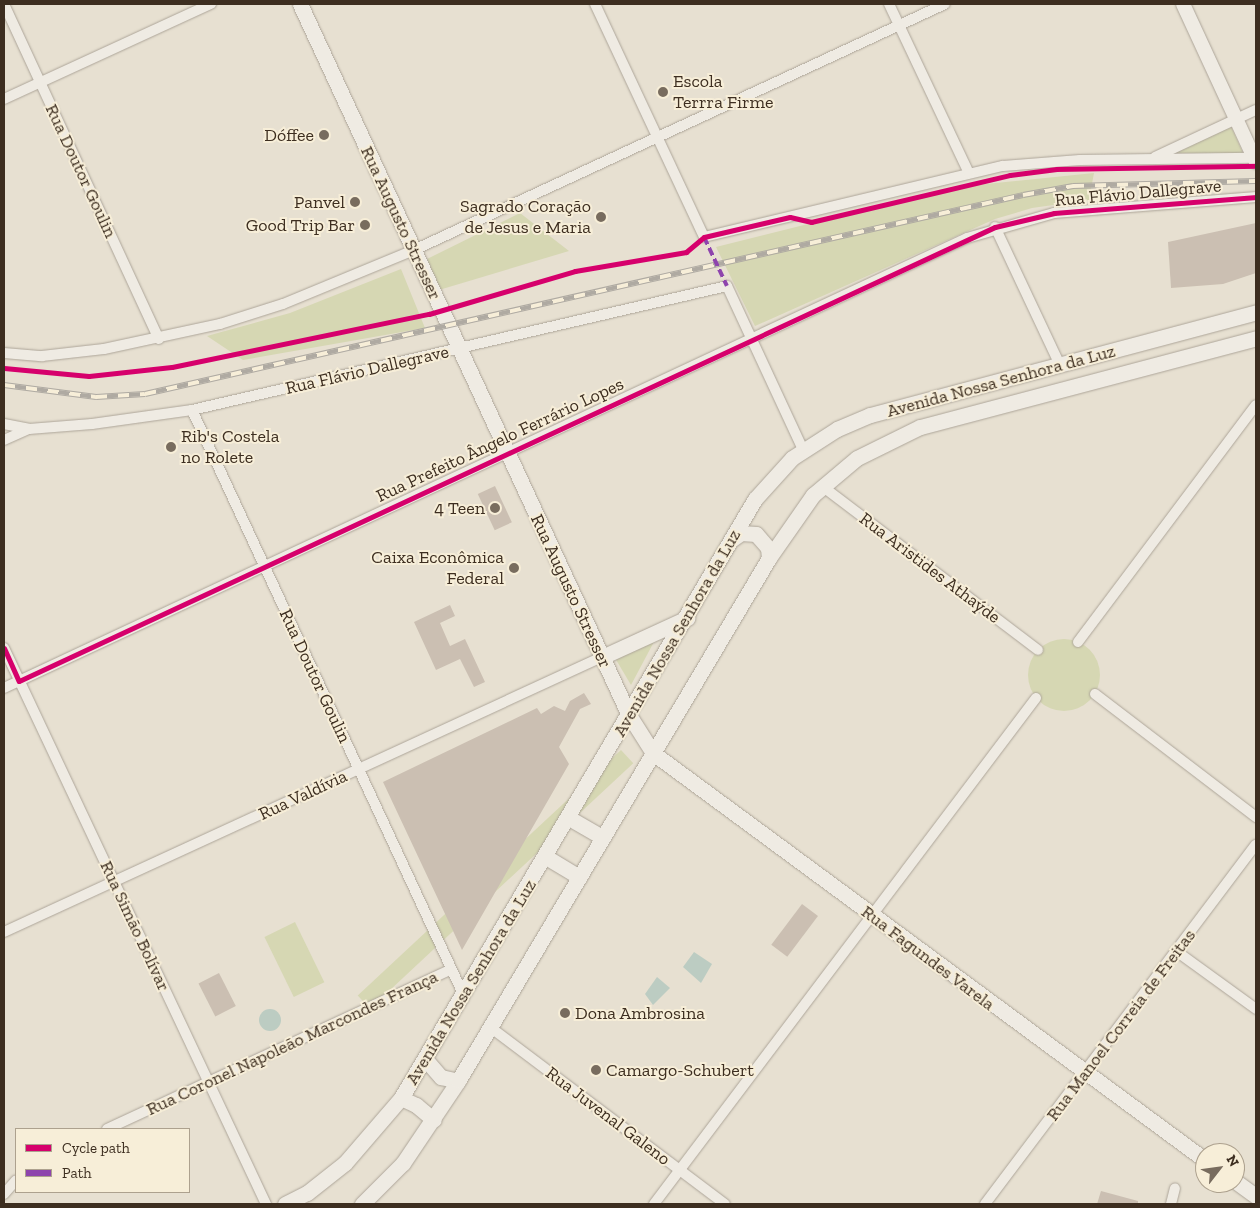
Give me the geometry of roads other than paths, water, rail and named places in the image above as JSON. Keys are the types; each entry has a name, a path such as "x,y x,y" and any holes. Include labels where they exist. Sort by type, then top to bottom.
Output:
{"main road":[{"name":"Rua Augusto Stresser","path":"300,4 629,716 653,753"},
{"name":"Avenida Nossa Senhora da Luz","path":"286,1204 307,1193 345,1163 401,1098 464,997 731,540 767,484 803,450 870,415 1256,312"},
{"path":"1206,352 1195,342 1208,326"},
{"name":"Avenida Nossa Senhora da Luz","path":"362,1204 403,1163 434,1120 769,558 799,512 822,486 857,458 920,427 1256,338"},
{"path":"731,540 741,533 756,534 768,548 769,558"},
{"path":"602,657 687,618"},
{"name":"Rua Fagundes Varela","path":"653,753 1084,1073 1195,1153"},
{"path":"569,818 603,838"},
{"path":"546,857 580,877"},
{"path":"426,1060 441,1077 458,1081"},
{"path":"401,1098 434,1120"},
{"path":"1245,1188 1256,1196"}],"street":[{"name":"Rua Doutor Goulin","path":"4,4 159,338"},
{"path":"4,99 211,4"},
{"path":"595,4 704,237 969,173 1042,161 1152,158 1255,160 1183,4"},
{"path":"889,4 969,173"},
{"path":"4,353 68,354 159,338 283,304 414,250 944,4"},
{"path":"1152,158 1256,110"},
{"name":"Rua Flávio Dallegrave","path":"994,227 1054,213 1256,197"},
{"path":"994,227 1060,365"},
{"name":"Rua Prefeito Ângelo Ferrário Lopes","path":"4,688 751,337 994,227"},
{"name":"Rua Flávio Dallegrave","path":"4,424 29,429 123,421 192,410 460,350 727,286 751,337"},
{"path":"751,337 803,450"},
{"path":"1078,642 1256,405"},
{"name":"Rua Doutor Goulin","path":"192,410 464,997"},
{"path":"4,440 29,429"},
{"name":"Rua Aristides Athaýde","path":"822,486 1038,650"},
{"name":"Rua Simão Bolívar","path":"4,648 266,1204"},
{"name":"Rua Valdívia","path":"4,932 602,657"},
{"path":"1095,694 1256,817"},
{"path":"654,1204 1036,698"},
{"name":"Rua Manoel Correia de Freitas","path":"985,1204 1256,845"},
{"path":"1176,951 1256,1009"},
{"name":"Rua Coronel Napoleão Marcondes França","path":"109,1128 451,969"},
{"name":"Rua Juvenal Galeno","path":"490,1027 725,1204"},
{"path":"4,1194 15,1181"},
{"path":"1171,1204 1175,1188"}],"railway":[{"path":"4,385 96,397 145,394 1023,195 1073,186 1256,181"}],"place":[{"name":"Escola Terrra Firme","path":"663,92"},
{"name":"Dóffee","path":"324,135"},
{"name":"Panvel","path":"355,202"},
{"name":"Sagrado Coração de Jesus e Maria","path":"601,217"},
{"name":"Good Trip Bar","path":"365,225"},
{"name":"Rib's Costela no Rolete","path":"171,447"},
{"name":"4 Teen","path":"495,508"},
{"name":"Caixa Econômica Federal","path":"514,568"},
{"name":"Dona Ambrosina","path":"565,1013"},
{"name":"Camargo-Schubert","path":"596,1070"}]}
